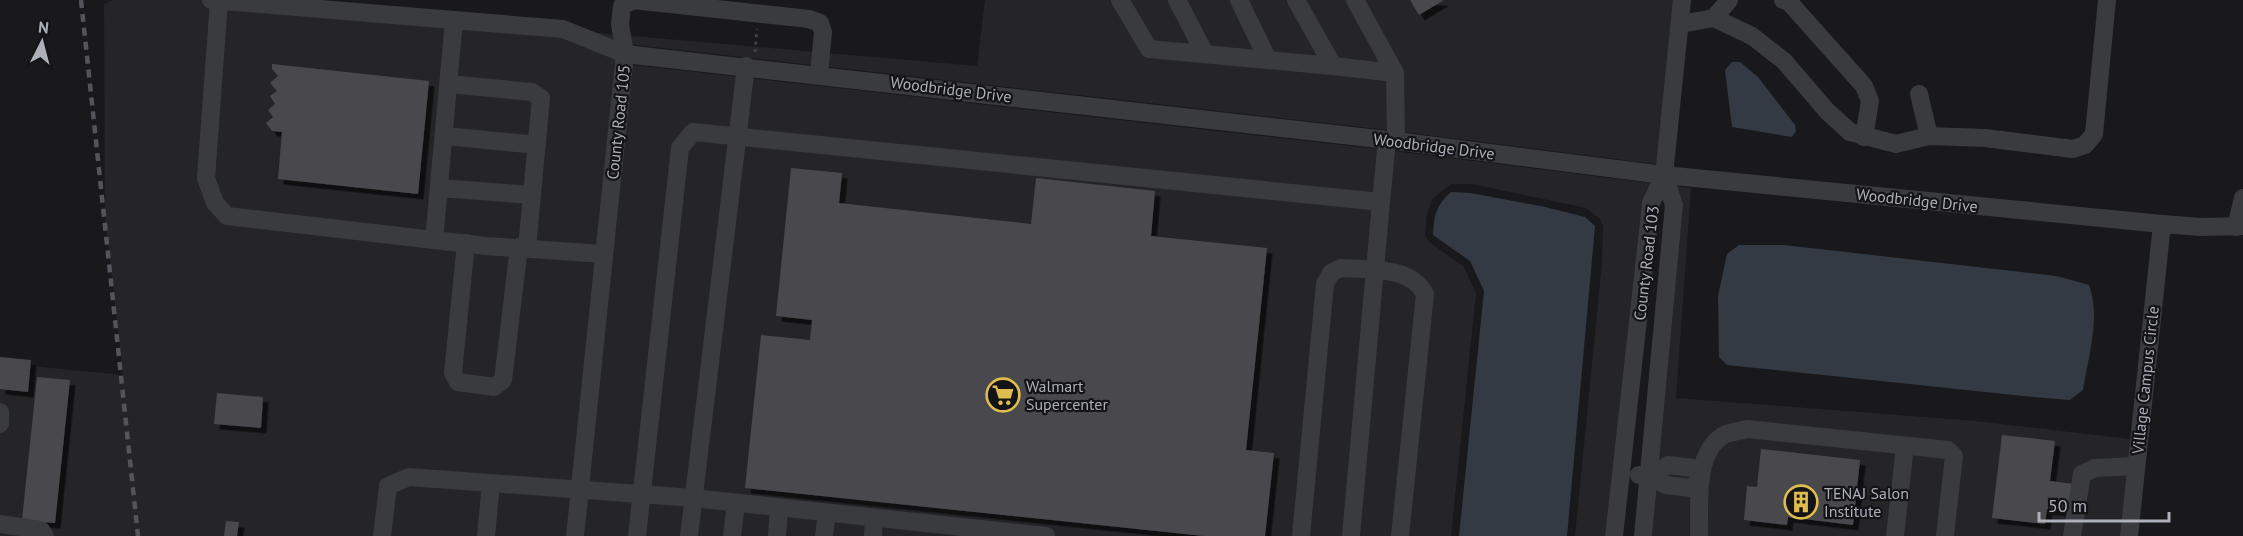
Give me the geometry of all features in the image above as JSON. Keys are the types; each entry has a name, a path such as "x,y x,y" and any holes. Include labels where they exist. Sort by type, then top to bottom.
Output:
{"street":[{"name":"County Road 105","path":"211,0 563,29 625,54 575,536"},
{"path":"625,54 620,24 622,6 633,0 809,19 820,23 823,32 819,74"},
{"path":"1120,0 1149,49 1395,74"},
{"path":"1177,0 1205,54"},
{"path":"1239,0 1268,60"},
{"path":"1296,0 1333,66"},
{"path":"1351,536 1381,202 1391,140 1395,74 1355,0"},
{"path":"1664,175 1682,0"},
{"path":"1714,18 1729,0"},
{"path":"1783,0 1789,3 1864,86 1870,101 1864,136"},
{"path":"1680,24 1714,18 1752,36 1784,61 1827,111 1850,132 1896,144 1929,136 1984,138 2073,149 2085,145 2094,134 2107,0"},
{"path":"219,1 206,178 215,203 227,216 434,240 604,254"},
{"path":"434,240 454,20"},
{"name":"Woodbridge Drive","path":"625,54 1391,140 1664,175 2162,224 2239,226"},
{"path":"689,536 746,66"},
{"path":"449,84 532,92 541,98 532,195 503,380 494,387 459,382 453,373 466,243"},
{"path":"1919,93 1929,136"},
{"path":"637,536 680,148 693,132 1381,202"},
{"path":"445,136 537,145"},
{"name":"County Road 103","path":"1614,536 1651,203 1664,175"},
{"name":"County Road 103","path":"1643,536 1674,205 1664,175"},
{"path":"439,188 532,195"},
{"path":"2239,226 2243,198"},
{"name":"Village Campus Circle","path":"2128,536 2162,224"},
{"path":"1301,536 1325,284 1331,273 1341,268 1410,276 1419,283 1425,294 1400,536"},
{"path":"0,412 0,424"},
{"path":"1699,536 1701,478 1708,451 1724,435 1747,429 1948,450 1954,456 1945,536"},
{"path":"1895,536 1905,446"},
{"path":"2072,536 2082,474 2095,468 2136,466"},
{"path":"1622,473 1649,476 1666,485 1691,488 1701,478"},
{"path":"382,536 388,486 409,477 693,498 827,513 874,527 1046,536"},
{"path":"486,536 491,483"},
{"path":"732,536 735,503"},
{"path":"777,536 779,508"},
{"path":"824,536 827,513"},
{"path":"0,524 40,530 45,536"}],"path":[{"path":"746,66 754,56 758,23"}],"shaded area":[{"path":"114,0 220,0 977,66 985,0 1674,0 1656,164 1388,130 618,43 616,63 1385,150 1650,183 1642,202 1605,536 1575,536 1602,263 1603,226 1600,219 1586,208 1472,184 1451,184 1433,198 1427,213 1425,235 1429,242 1464,267 1476,293 1451,536 0,536 0,363 123,375 105,215 104,4"},
{"path":"1732,62 1740,62 1758,77 1795,125 1796,131 1792,137 1732,127 1725,70"},
{"path":"1677,186 1691,188 1676,398 1975,421 2130,439 2120,536 1652,536 1683,206"},
{"path":"1451,192 1471,193 1545,207 1585,217 1595,226 1567,536 1459,536 1484,291 1470,261 1433,235 1437,211"},
{"path":"1739,245 1784,245 2057,276 2089,285 2094,324 2083,390 2070,400 1727,365 1719,357 1718,296 1727,254"}],"building":[{"path":"1410,0 1444,0 1419,15"},
{"path":"272,64 429,81 418,194 278,179 282,132 272,131 266,123 273,117 268,110 275,104 270,96 277,91 270,83 278,76 272,69"},
{"name":"Walmart Supercenter","path":"791,168 842,173 839,203 1031,224 1036,178 1155,191 1151,236 1267,248 1246,450 1274,453 1265,536 1204,536 745,488 761,335 810,340 812,320 776,316"},
{"path":"0,357 31,360 28,392 0,389"},
{"path":"37,377 70,380 55,523 22,520"},
{"path":"217,393 263,397 261,428 214,424"},
{"path":"2002,435 2055,441 2050,481 2075,484 2071,512 2047,509 2045,524 1992,518"},
{"name":"TENAJ Salon Institute","path":"1761,449 1860,460 1853,525 1788,517 1787,525 1744,520 1747,486 1757,487"},
{"path":"226,521 239,522 237,536 224,536"}],"railway":[{"path":"81,0 138,536"}],"place":[{"name":"Walmart Supercenter","path":"1003,395"},
{"name":"TENAJ Salon Institute","path":"1801,502"}]}
